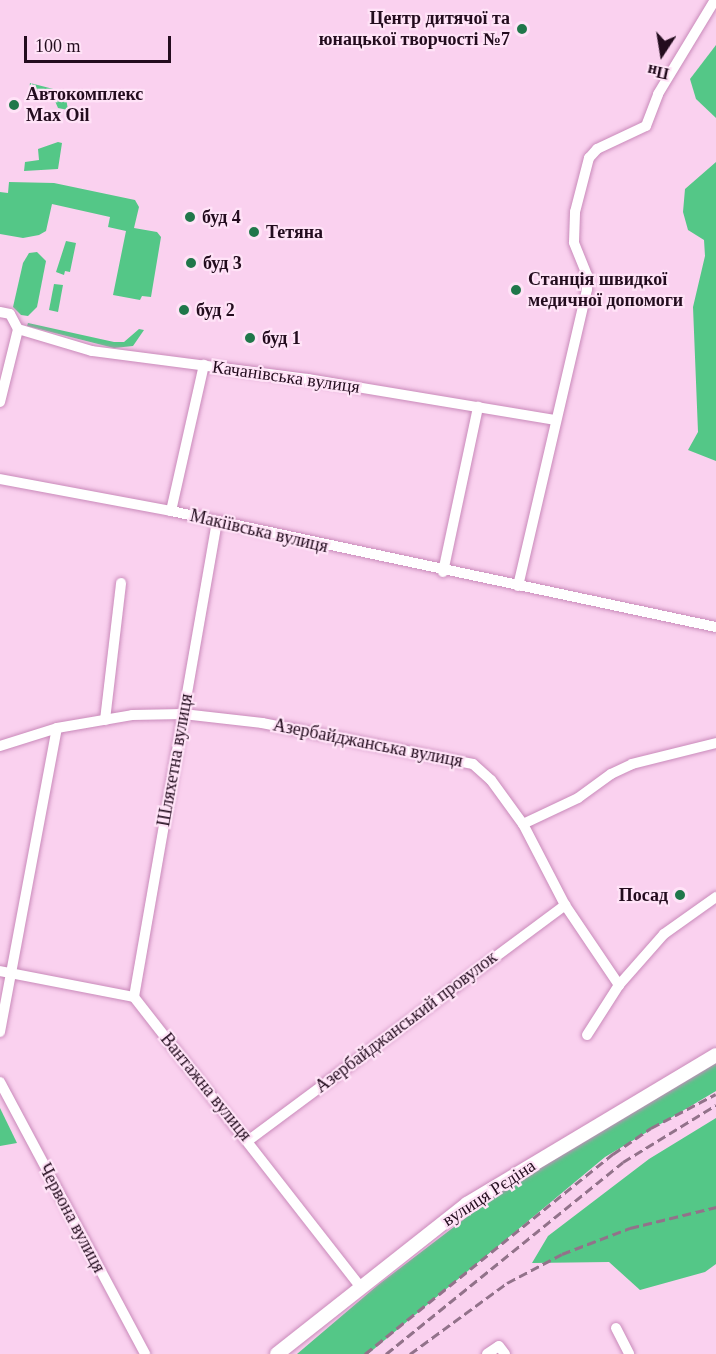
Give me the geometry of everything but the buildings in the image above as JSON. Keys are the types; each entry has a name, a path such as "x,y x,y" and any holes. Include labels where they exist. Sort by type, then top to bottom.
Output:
{"main road":[{"name":"вулиця Рєдіна","path":"277,1354 360,1286 467,1204 716,1055"}],"street":[{"path":"518,586 587,289 587,275 574,242 575,212 589,158 597,149 646,126 658,94 715,0"},
{"name":"Качанівська вулиця","path":"0,312 10,315 18,329 92,351 204,365 556,420"},
{"path":"0,402 18,329"},
{"path":"171,510 204,365"},
{"path":"443,572 478,407"},
{"name":"Макіївська вулиця","path":"0,478 171,510 217,523 443,572 716,627"},
{"name":"Шляхетна вулиця","path":"134,997 217,523"},
{"path":"105,720 121,583"},
{"name":"Азербайджанська вулиця","path":"0,746 57,728 105,720 183,714 262,723 473,764 491,780 523,824 565,905 619,985"},
{"path":"0,1032 57,728"},
{"path":"523,824 578,798 611,774 632,764 716,743"},
{"path":"587,1035 619,985 664,934 716,897"},
{"name":"Азербайджанський провулок","path":"249,1140 565,905"},
{"path":"0,971 134,997"},
{"name":"Вантажна вулиця","path":"134,997 249,1140 360,1286"},
{"name":"Червона вулиця","path":"0,1082 145,1354"},
{"path":"616,1328 629,1354"},
{"path":"487,1354 499,1346 505,1354"}],"green space":[{"path":"716,45 716,118 696,99 690,79"},
{"path":"30,83 65,92 68,110 58,108 55,101 28,95"},
{"path":"58,142 62,143 58,169 24,171 25,162 39,160 38,149"},
{"path":"716,162 716,461 688,450 698,432 693,307 705,256 704,240 688,230 683,212 685,189"},
{"path":"9,182 54,183 135,200 139,207 134,228 157,232 161,237 151,297 142,296 140,300 113,295 126,231 108,227 110,217 52,204 46,231 23,238 0,234 0,192 8,193"},
{"path":"66,241 76,243 70,272 65,271 64,275 56,272"},
{"path":"37,252 46,261 37,307 28,316 21,315 13,307 23,263 29,253"},
{"path":"54,284 63,285 58,312 49,310"},
{"path":"28,323 114,342 124,342 139,329 144,330 133,346 114,348 27,326"},
{"path":"716,1061 716,1091 605,1157 368,1354 297,1354 378,1285 497,1194"},
{"path":"0,1108 17,1143 0,1146"},
{"path":"716,1118 716,1264 705,1272 640,1290 609,1262 532,1263 548,1236 649,1159"}],"railway":[{"path":"365,1354 613,1154 651,1128 716,1094"},
{"path":"386,1354 623,1162 716,1105"},
{"path":"410,1354 507,1283 562,1254 630,1228 716,1207"}],"place":[{"name":"Центр дитячої та юнацької творчості №7","path":"522,29"},
{"name":"Автокомплекс Max Oil","path":"14,105"},
{"name":"буд 4","path":"190,217"},
{"name":"Тетяна","path":"254,232"},
{"name":"буд 3","path":"191,263"},
{"name":"Станція швидкої медичної допомоги","path":"516,290"},
{"name":"буд 2","path":"184,310"},
{"name":"буд 1","path":"250,338"},
{"name":"Посад","path":"680,895"}]}
